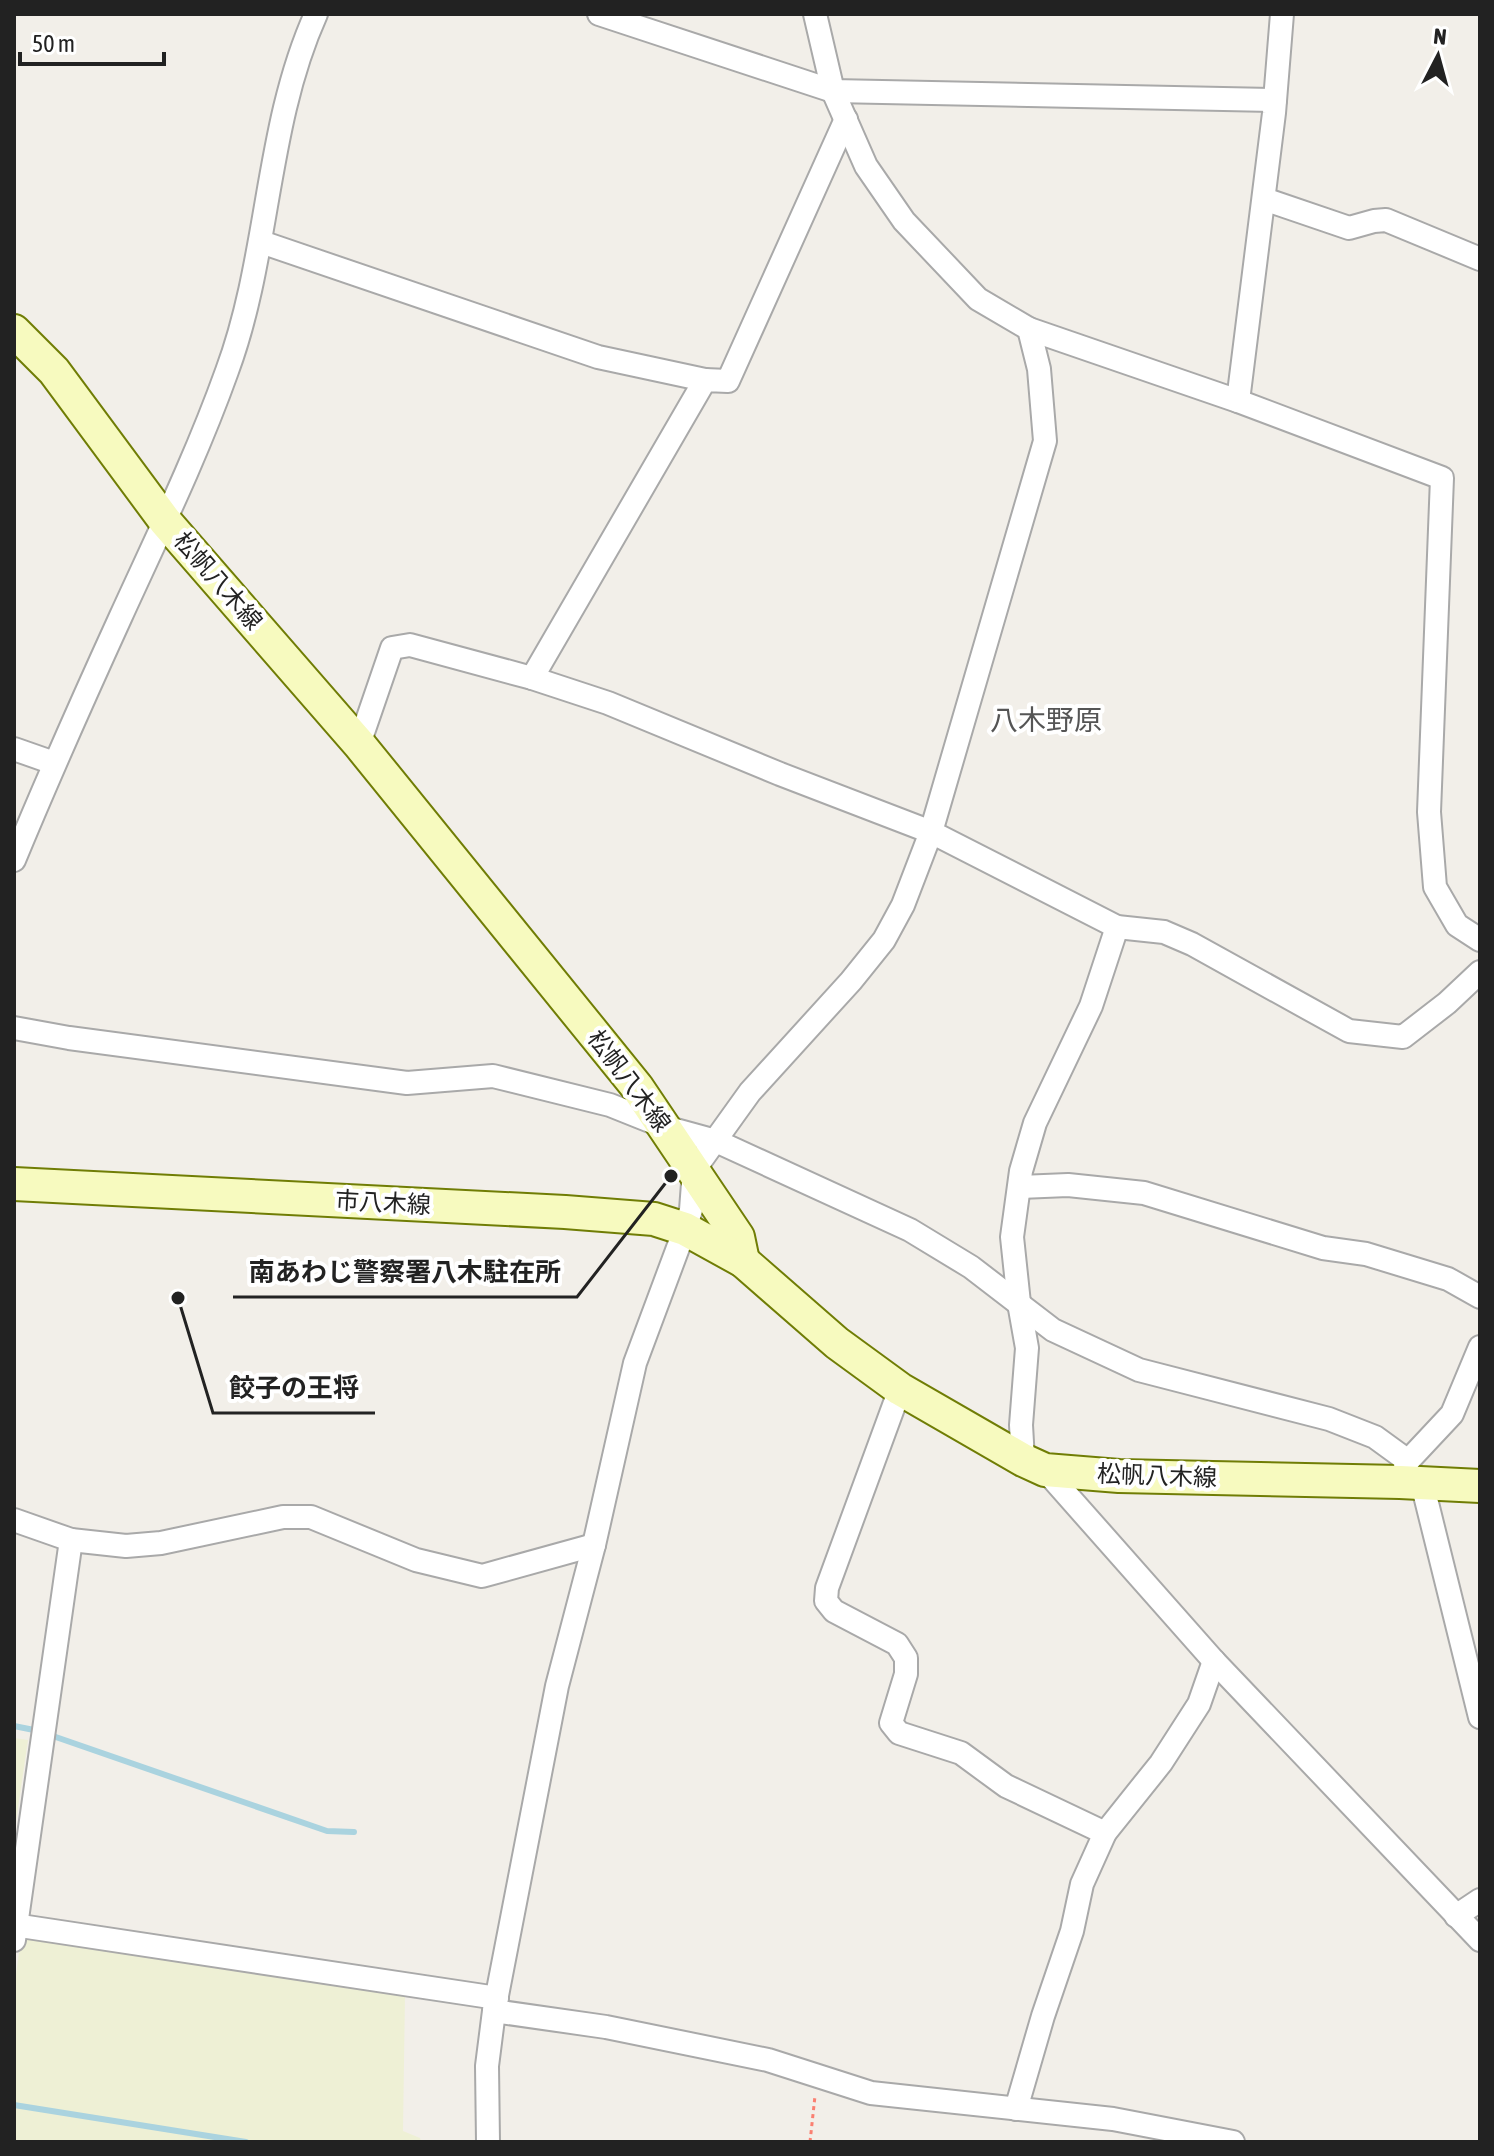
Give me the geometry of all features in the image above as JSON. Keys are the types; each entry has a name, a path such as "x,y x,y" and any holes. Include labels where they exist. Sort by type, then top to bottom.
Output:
{"main road":[{"name":"松帆八木線","path":"14,331 54,371 165,521 359,744 627,1074 738,1237 743,1261 837,1343 900,1389 1034,1465 1119,1476 1410,1475 1480,1486"},
{"name":"市八木線","path":"14,1184 654,1219 685,1229 743,1261"}],"street":[{"path":"14,860 54,763 165,521 228,370 261,242 282,112 299,50 316,14"},
{"path":"599,14 833,91 1275,100"},
{"path":"815,14 833,91 866,166 904,221 978,299 1029,329 1238,401 1442,478 1429,812 1435,887 1457,925 1480,940"},
{"path":"1238,401 1264,199 1282,14"},
{"path":"261,242 598,357 705,380 728,381 846,119"},
{"path":"1264,199 1349,228 1386,220 1480,259"},
{"path":"488,2142 487,2066 495,2005 557,1686 594,1545 635,1363 691,1210 694,1170 750,1092 884,940 903,905 931,832 1045,441 1039,369 1029,329"},
{"path":"532,678 705,380"},
{"path":"359,744 392,648 410,645 532,678 608,703 931,832 1117,927 1164,932 1192,944 1349,1031 1403,1037 1447,1003 1480,972"},
{"path":"14,749 54,763"},
{"path":"1117,927 1091,1006 1035,1123 1021,1171 1012,1237 1027,1348 1021,1425 1034,1465 1214,1661 1480,1940"},
{"path":"14,1028 407,1083 493,1076 610,1105 665,1127 716,1141 910,1230 971,1267 1053,1330 1139,1370 1329,1419 1375,1437 1410,1475 1480,1717"},
{"path":"1020,1187 1068,1185 1144,1193 1323,1248 1366,1254 1448,1279 1480,1297"},
{"path":"1410,1475 1452,1414 1480,1347"},
{"path":"900,1389 827,1588 826,1601 834,1611 897,1644 906,1658 906,1674 891,1723 899,1733 961,1753 1006,1786 1105,1833"},
{"path":"14,1520 71,1540 126,1546 161,1543 283,1517 311,1517 416,1560 482,1576 594,1545"},
{"path":"71,1540 15,1931 495,2005 768,2060 871,2093 1113,2119 1233,2142"},
{"path":"1016,2109 1072,1931 1082,1884 1105,1833 1161,1763 1199,1704 1214,1661"},
{"path":"1456,1916 1480,1900"}],"path":[{"path":"810,2142 817,2076"}],"green space":[{"path":"14,1738 28,1740 14,1835"},
{"path":"27,1936 405,1995 403,2131 420,2138 421,2142 14,2142 14,1988 21,1939"}],"waterway":[{"path":"14,1726 39,1731"},
{"path":"50,1735 327,1831 354,1832"},
{"path":"14,2105 246,2142"}],"place":[{"name":"南あわじ警察署八木駐在所","path":"671,1176"},
{"name":"餃子の王将","path":"178,1298"}],"district":[{"name":"八木野原","path":"1046,720"}]}
